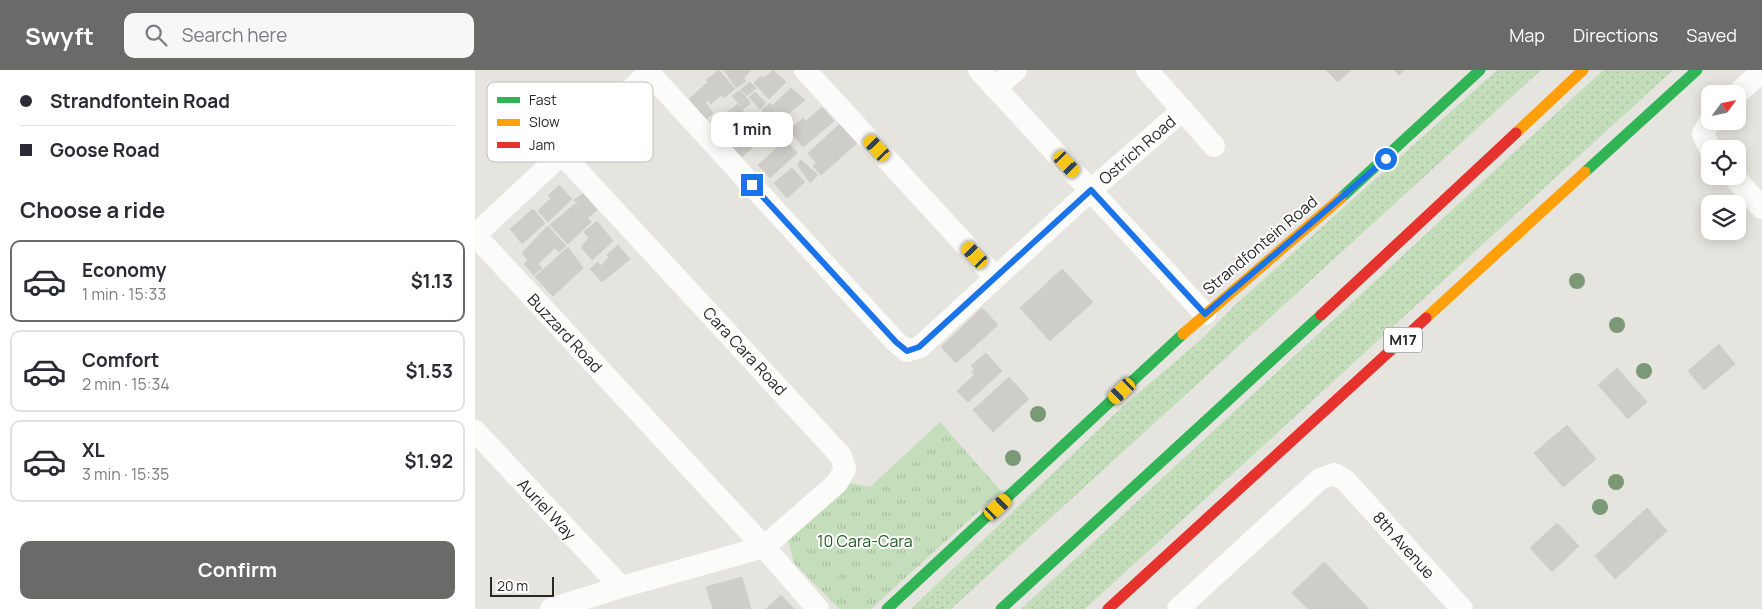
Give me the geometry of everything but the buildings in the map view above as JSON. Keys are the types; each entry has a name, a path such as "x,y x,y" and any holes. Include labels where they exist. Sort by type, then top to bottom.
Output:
{"main road":[{"name":"Strandfontein Road","path":"887,609 1205,314 1372,172 1480,70"},
{"path":"1001,609 1258,370 1417,226 1583,70"},
{"name":"M17","path":"1108,609 1697,70"}],"street":[{"path":"805,70 995,277"},
{"path":"979,70 1205,314"},
{"path":"995,88 1016,70"},
{"name":"Ostrich Road","path":"1147,70 1214,146"},
{"name":"Ostrich Road","path":"650,71 896,342 907,351 919,347 1091,190 1183,110"},
{"name":"Buzzard Road","path":"638,82 650,71"},
{"path":"1746,86 1762,71"},
{"name":"Buzzard Road","path":"553,162 475,235 764,547 818,609"},
{"name":"Cara Cara Road","path":"569,162 841,456 845,469 837,484 764,547"},
{"path":"1741,185 1762,208"},
{"name":"Auriel Way","path":"475,431 621,587"},
{"name":"8th Avenue","path":"1178,609 1320,479 1334,474 1345,480 1462,609"},
{"path":"551,609 621,587 764,547"}],"green space":[{"path":"1497,70 1541,70 951,609 911,609 1122,407 1204,337 1235,305"},
{"path":"1603,70 1673,70 1085,609 1021,609"},
{"name":"10 Cara-Cara","path":"940,422 1001,491 871,609 839,609 794,563 788,540 850,483 870,487"}],"traffic: fast":[{"path":"1341,198 1480,70"},
{"path":"1585,172 1697,70"},
{"path":"1001,609 1321,315"},
{"path":"887,609 1183,334"}],"traffic: slow":[{"path":"1516,133 1583,70"},
{"path":"1426,318 1585,172"},
{"path":"1183,334 1341,198"}],"traffic: jam":[{"path":"1321,315 1516,133"},
{"path":"1108,609 1426,318"}],"route":[{"path":"752,185 896,342 907,351 919,347 1091,190 1205,314 1386,159"}]}
